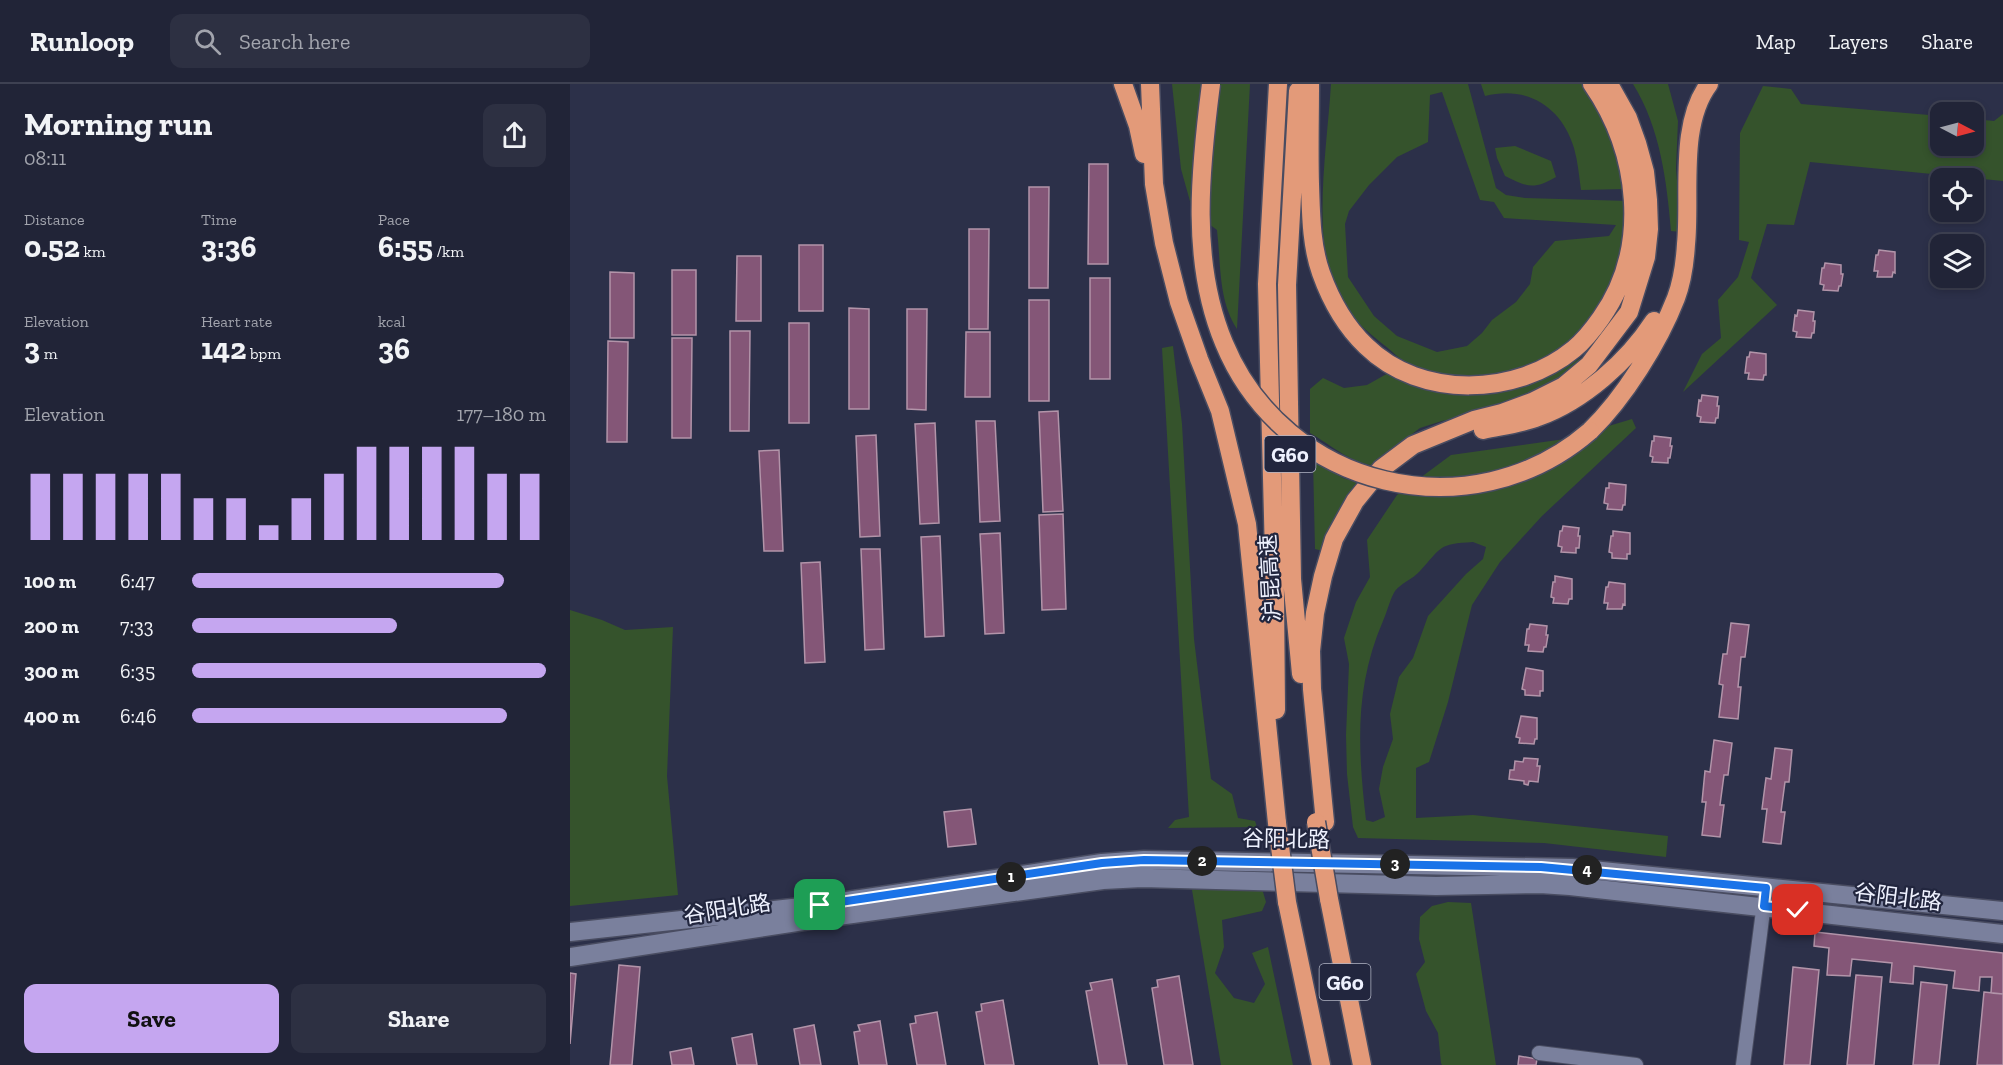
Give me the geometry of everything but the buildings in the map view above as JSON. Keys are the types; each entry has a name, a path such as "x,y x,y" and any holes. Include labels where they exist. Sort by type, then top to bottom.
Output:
{"highway":[{"path":"1124,84 1138,126 1145,164 1154,184"},
{"path":"1150,84 1154,184 1164,243 1179,302 1220,411 1247,524 1277,823"},
{"path":"1211,84 1202,176 1202,248 1210,297 1224,344 1235,367 1248,388 1280,424 1317,453 1355,471 1395,484 1437,488 1479,485 1522,473 1561,453 1590,431 1619,398 1645,356 1677,296 1688,221 1689,143 1694,115 1709,84"},
{"name":"沪昆高速","path":"1278,84 1267,284 1275,594 1277,823 1287,902 1321,1065"},
{"name":"沪昆高速","path":"1299,84 1287,285 1292,579 1332,899 1363,1065"},
{"path":"1310,84 1313,243 1320,272 1332,301 1347,325 1367,347 1391,364 1418,377 1472,386 1499,384 1525,376 1552,364 1575,348 1595,326 1611,303 1622,278 1633,227 1634,201 1630,174 1624,146 1614,122 1592,84"},
{"path":"1321,822 1312,689 1311,651 1315,613 1332,548 1355,501 1381,469 1413,445 1474,420 1532,402 1564,386 1589,365 1629,312 1646,257 1649,229 1648,200 1645,172 1637,143 1628,118 1608,84"},
{"path":"1446,432 1474,431 1537,418 1573,402 1601,380 1646,334 1660,314 1682,270"}],"main road":[{"name":"谷阳北路","path":"570,932 820,905 1102,863 1144,860 1541,867 1765,897 2003,934"},
{"name":"谷阳北路","path":"570,957 823,918 1103,880 1142,878 1436,886 1540,884 2003,911"}],"street":[{"path":"1743,1065 1765,897"},
{"path":"1539,1053 1636,1065"}],"green space":[{"path":"1172,84 1250,84 1237,329 1223,294 1217,230 1193,212 1181,169"},
{"path":"1331,84 1468,84 1496,188 1506,195 1525,198 1629,201 1625,251 1595,318 1578,335 1531,366 1508,375 1484,378 1442,374 1416,367 1397,356 1355,320 1342,305 1333,288 1324,239 1323,187","holes":["1442,92 1480,200 1494,202 1504,218 1616,225 1609,236 1555,241 1533,267 1530,284 1516,302 1492,320 1482,333 1467,346 1437,352 1397,336 1374,316 1348,277 1345,224 1349,211 1369,185 1397,157 1428,142 1430,95"]},
{"path":"1481,84 1586,84 1601,106 1626,189 1581,190 1574,148 1561,121 1552,111 1541,102 1515,94 1500,93 1485,96"},
{"path":"1633,84 1668,84 1678,121 1676,168 1681,232 1671,231 1661,155 1650,118"},
{"path":"1763,86 1791,89 1801,104 1930,115 1930,156 1984,156 1984,120 1994,121 2003,114 2003,181 1984,179 1984,168 1930,168 1930,174 1810,162 1794,225 1767,224 1751,278 1777,305 1683,392 1702,354 1721,338 1718,300 1738,277 1749,242 1739,240 1740,133"},
{"path":"1515,146 1551,161 1556,177 1542,184 1530,186 1505,176 1495,148"},
{"path":"1173,346 1182,424 1194,639 1211,779 1232,794 1238,818 1255,821 1257,827 1168,828 1175,820 1189,817 1162,348"},
{"path":"1595,351 1559,383 1481,413 1420,428 1399,444 1378,466 1360,462 1342,454 1310,433 1310,389 1323,378 1344,388 1367,385 1390,372 1433,390 1457,393 1505,391 1539,379"},
{"path":"1632,419 1636,428 1542,516 1500,562 1472,605 1448,702 1429,762 1416,768 1416,818 1473,815 1668,836 1666,857 1544,843 1358,838 1353,827 1347,774 1349,664 1344,638 1356,602 1370,577 1367,540 1397,495 1451,455 1565,439","holes":["1473,542 1486,547 1483,559 1466,574 1428,616 1413,658 1399,677 1390,714 1393,739 1383,767 1379,789 1385,817 1373,822 1366,820 1360,744 1363,695 1374,646 1395,591 1417,574 1442,548 1453,544"]},
{"path":"1313,460 1343,478 1359,483 1333,524 1323,551 1315,549"},
{"path":"570,610 625,630 673,627 667,776 678,895 570,906"},
{"path":"1260,882 1266,902 1262,911 1222,920 1224,947 1215,973 1234,998 1254,1003 1265,984 1252,953 1268,947 1293,1065 1221,1065 1192,890 1195,883"},
{"path":"1448,902 1471,903 1496,1065 1442,1065 1441,1063 1438,1033 1426,1011 1416,974 1425,962 1419,939 1420,917 1432,906"}],"route":[{"path":"820,905 1102,863 1144,860 1572,868 1766,888 1764,906 1798,910"}]}
